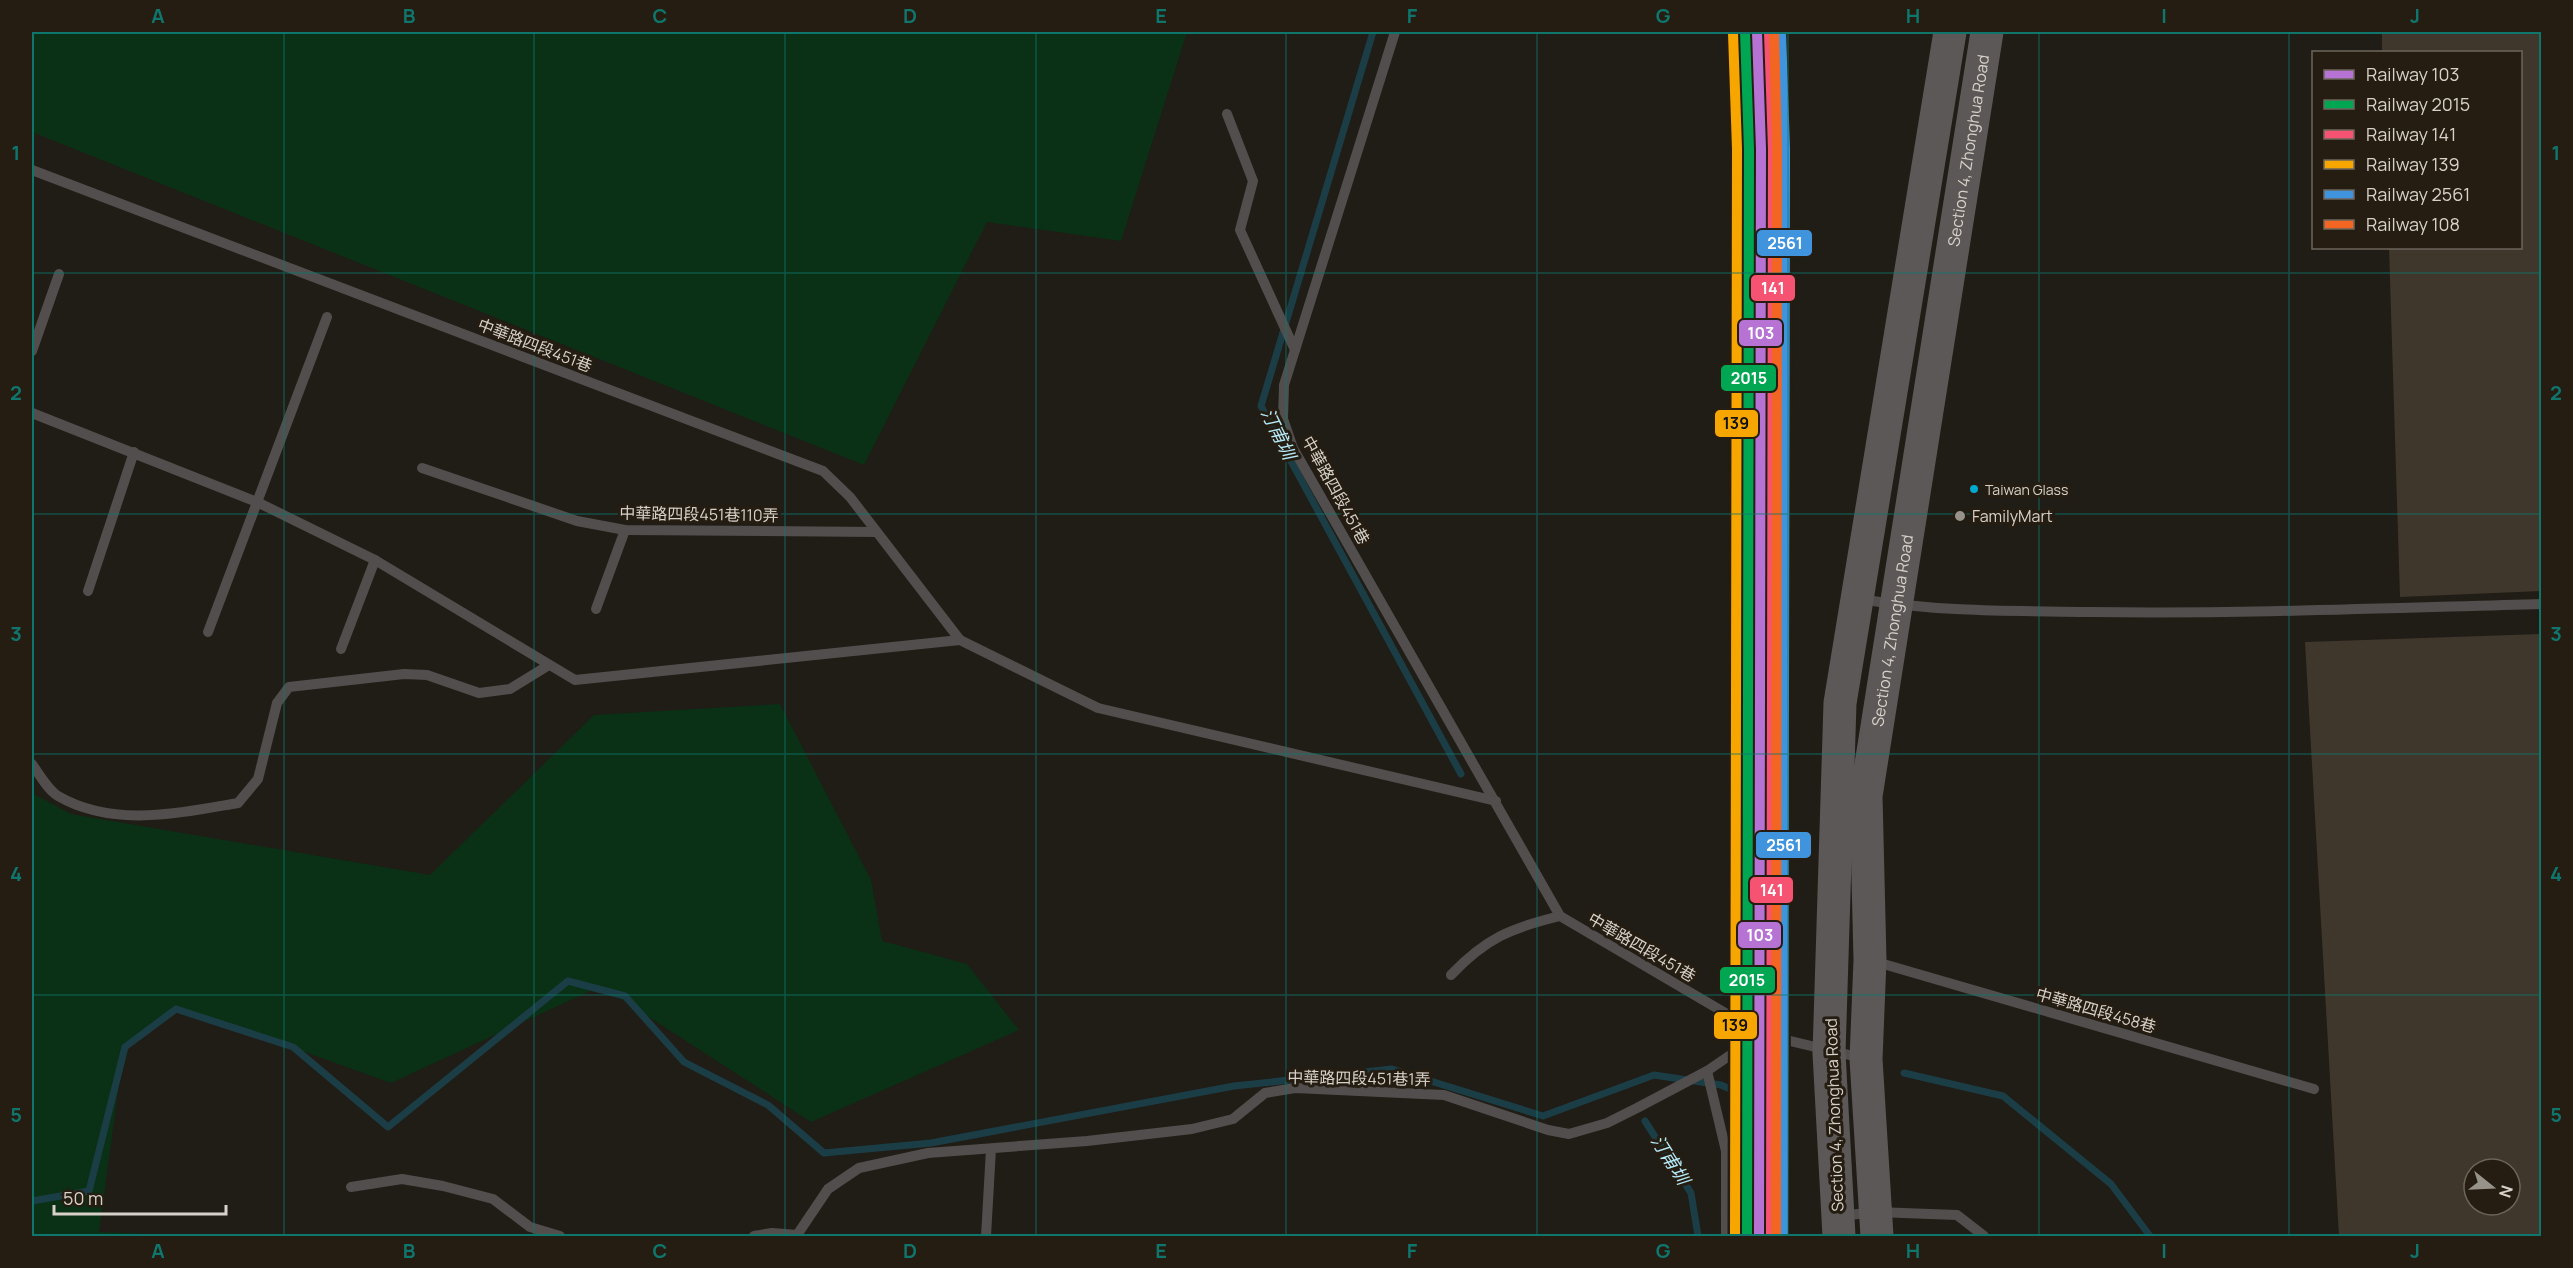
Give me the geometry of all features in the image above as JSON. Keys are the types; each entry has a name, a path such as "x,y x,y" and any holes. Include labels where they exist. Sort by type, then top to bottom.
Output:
{"main road":[{"name":"Section 4, Zhonghua Road","path":"1838,1227 1829,1053 1840,703 1950,32"},
{"name":"Section 4, Zhonghua Road","path":"1876,1224 1866,1059 1870,960 1866,796 1987,32"}],"lane":[{"name":"中華路四段451巷","path":"1395,32 1284,386 1283,418 1293,448 1560,916 1761,1034 1829,1053 1866,1059"},
{"path":"1227,114 1253,181 1240,230 1295,350"},
{"name":"中華路四段451巷","path":"32,170 823,471 850,497 960,640 1098,708 1496,801"},
{"path":"32,351 59,274"},
{"path":"208,632 327,317"},
{"path":"32,413 256,502 375,560 575,680 960,640"},
{"path":"88,591 134,453"},
{"name":"中華路四段451巷110弄","path":"422,468 576,521 626,530 876,532"},
{"path":"596,609 626,530"},
{"path":"340,649 375,560"},
{"path":"1857,599 1895,605 2042,611 2214,613 2541,604"},
{"path":"32,765 56,795 101,813 157,816 238,803 258,779 277,703 289,687 404,674 427,675 479,693 510,689 549,665"},
{"path":"1451,975 1473,951 1515,927 1560,916"},
{"name":"中華路四段458巷","path":"1870,960 2314,1089"},
{"name":"中華路四段451巷1弄","path":"754,1236 772,1233 797,1235 828,1189 859,1168 928,1154 1087,1142 1192,1129 1233,1119 1265,1093 1295,1088 1444,1095 1548,1130 1569,1134 1607,1123 1677,1087 1707,1071 1761,1034"},
{"path":"1707,1071 1726,1151 1726,1236"},
{"path":"986,1236 991,1149"},
{"path":"351,1187 402,1179 443,1186 493,1199 530,1227 560,1236"},
{"path":"1838,1227 1957,1215 1984,1236"}],"green space":[{"path":"32,32 1187,32 1121,241 987,222 864,465 32,132"},
{"path":"780,704 871,880 882,941 967,964 1019,1030 811,1122 601,986 391,1083 180,1007 124,1047 99,1232 198,1236 32,1236 32,793 71,814 430,875 594,715"}],"building":[{"path":"2382,32 2541,32 2541,591 2400,597 2389,249 2522,249 2522,51 2382,51"},
{"path":"2541,634 2541,1236 2339,1236 2305,642"}],"waterway":[{"name":"汀甫圳","path":"1373,32 1261,406 1461,774"},
{"path":"32,1201 89,1191 125,1047 176,1009 293,1047 388,1127 568,981 625,996 684,1062 768,1105 824,1153 931,1143 1234,1086 1392,1069 1543,1116 1654,1075 1721,1085 1744,1095"},
{"path":"1904,1073 2003,1096 2111,1184 2150,1236"},
{"name":"汀甫圳","path":"1645,1121 1691,1193 1698,1236"}],"rail line":[{"name":"2015","path":"1745,32 1749,149 1747,1236"},
{"name":"103","path":"1757,32 1761,149 1759,1236"},
{"name":"141","path":"1769,32 1773,149 1771,1236"},
{"name":"108","path":"1774,32 1777,146 1776,1236"},
{"name":"2561","path":"1781,32 1785,149 1783,1236"},
{"name":"139","path":"1733,33 1737,149 1735,1236"}],"place":[{"name":"Taiwan Glass","path":"1974,489"},
{"name":"FamilyMart","path":"1960,516"}]}
